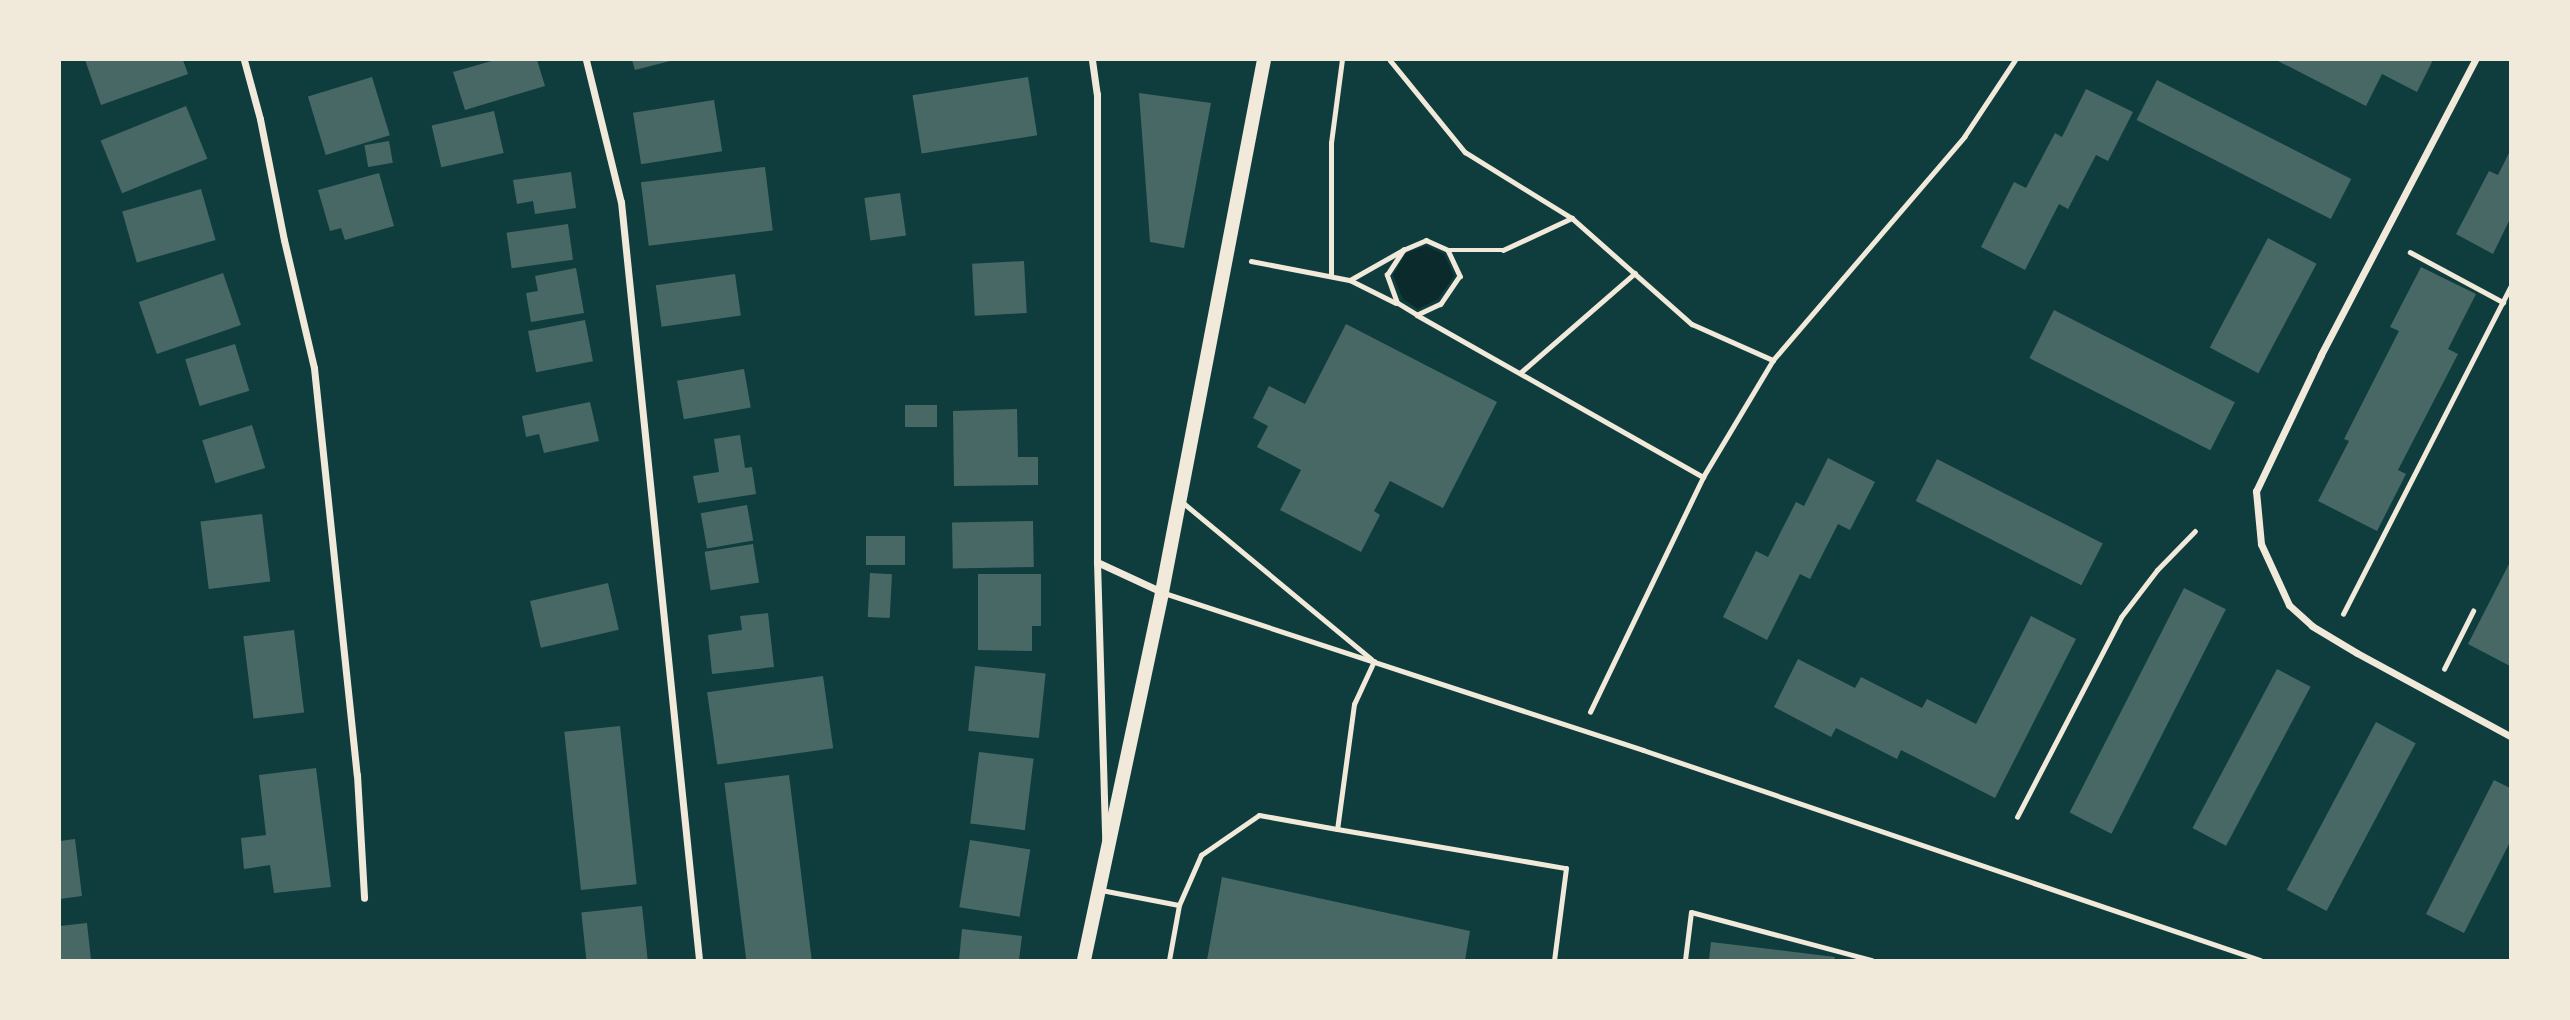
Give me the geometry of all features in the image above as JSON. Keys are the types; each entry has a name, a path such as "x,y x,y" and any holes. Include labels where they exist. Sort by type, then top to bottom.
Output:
{"main road":[{"path":"1084,961 1162,592 1264,60"}],"street":[{"path":"244,60 260,118 284,240 314,368 357,775 364,898"},
{"path":"586,60 621,202 699,961"},
{"path":"1092,60 1097,94 1097,562 1105,855"},
{"path":"2475,60 2320,355 2256,491 2261,544 2289,605 2312,626 2357,653 2511,736"},
{"path":"1097,562 1162,592"}],"lane":[{"path":"1179,499 1374,661"},
{"path":"1162,592 1656,755 2260,961"},
{"path":"1337,829 1354,704 1374,661"},
{"path":"1169,961 1179,905 1201,855 1259,815 1566,869 1554,961"},
{"path":"1099,890 1179,905"},
{"path":"1685,961 1691,912 1872,961"}],"path":[{"path":"1331,276 1331,143 1342,60"},
{"path":"1390,60 1465,152 1572,218 1692,324 1773,360"},
{"path":"1581,732 1703,477 1773,360 1964,137 2015,60"},
{"path":"1350,280 1402,250 1426,240 1448,250 1503,250 1572,218"},
{"path":"1397,303 1387,275 1402,250"},
{"path":"1417,314 1441,304 1460,276 1448,250"},
{"path":"2410,252 2503,302"},
{"path":"1226,256 1350,280 1417,314 1703,477"},
{"path":"1520,373 1635,273"},
{"path":"2343,614 2511,287"},
{"path":"2017,817 2121,617 2157,570 2195,531"},
{"path":"2444,669 2473,611"}],"water":[{"path":"1426,246 1444,254 1454,276 1438,299 1418,309 1403,299 1393,275 1406,253"}],"building":[{"path":"85,60 183,60 188,74 101,105"},
{"path":"495,60 537,60 545,86 465,110 453,72"},
{"path":"632,60 674,60 635,70"},
{"path":"2276,60 2433,60 2417,92 2382,74 2366,106"},
{"path":"372,77 390,135 326,155 308,97"},
{"path":"1028,77 1037,135 922,154 912,95"},
{"path":"2157,80 2351,179 2331,219 2137,120"},
{"path":"2086,89 2133,112 2108,161 2096,155 2068,209 2059,204 2025,270 1981,247 2014,182 2026,188 2055,133 2062,137"},
{"path":"1139,93 1211,103 1184,248 1150,242"},
{"path":"714,100 722,151 641,164 633,113"},
{"path":"186,106 207,159 122,193 101,140"},
{"path":"494,111 504,153 441,167 432,125"},
{"path":"389,141 393,163 368,167 364,145"},
{"path":"2510,151 2510,219 2493,254 2456,234 2489,171 2498,175"},
{"path":"765,167 773,231 649,246 641,182"},
{"path":"571,172 576,208 535,214 533,201 517,204 513,180"},
{"path":"379,173 394,226 345,240 341,228 330,231 318,190"},
{"path":"201,189 216,240 137,263 122,212"},
{"path":"900,193 906,236 870,241 864,198"},
{"path":"568,224 573,260 512,268 507,233"},
{"path":"2268,238 2317,264 2258,373 2210,347"},
{"path":"1024,261 1027,313 975,316 972,264"},
{"path":"2421,267 2476,294 2448,349 2458,354 2398,470 2406,474 2377,531 2318,501 2349,441 2344,439 2399,331 2390,327"},
{"path":"576,268 584,313 531,322 526,293 538,291 535,276"},
{"path":"223,273 241,325 157,354 139,302"},
{"path":"735,274 741,316 662,327 656,285"},
{"path":"2054,310 2235,402 2210,450 2029,358"},
{"path":"585,320 593,361 536,372 528,331"},
{"path":"1346,324 1497,402 1443,508 1390,481 1374,511 1380,515 1361,552 1280,510 1301,470 1257,447 1268,426 1253,418 1269,386 1305,404"},
{"path":"235,344 249,391 200,406 185,359"},
{"path":"744,369 751,407 684,419 677,381"},
{"path":"590,402 599,441 544,453 539,434 526,437 522,416"},
{"path":"905,405 937,405 937,427 905,427"},
{"path":"1017,409 1018,457 1038,457 1038,485 954,486 953,411"},
{"path":"252,425 265,468 215,483 202,440"},
{"path":"740,435 745,468 752,467 756,494 698,503 693,476 719,472 714,439"},
{"path":"1828,458 1875,482 1850,530 1838,524 1810,579 1800,574 1767,640 1723,617 1756,551 1768,557 1796,502 1804,506"},
{"path":"1937,459 2103,543 2081,585 1916,501"},
{"path":"747,505 753,540 707,549 701,513"},
{"path":"262,514 270,581 209,589 200,522"},
{"path":"1033,521 1034,567 953,568 952,522"},
{"path":"866,536 905,536 905,565 866,565"},
{"path":"753,544 759,583 711,590 705,552"},
{"path":"2510,562 2510,666 2468,644"},
{"path":"870,573 892,574 890,618 868,617"},
{"path":"978,574 1041,574 1041,626 1032,626 1032,651 978,650"},
{"path":"608,583 619,630 541,648 530,601"},
{"path":"2184,588 2226,609 2111,834 2070,813"},
{"path":"768,613 774,667 712,674 708,635 742,630 740,616"},
{"path":"2031,616 2076,639 1995,798 1901,750 1897,759 1836,728 1831,737 1774,707 1798,659 1855,688 1861,677 1922,708 1927,699 1976,724"},
{"path":"294,630 304,712 253,719 243,636"},
{"path":"975,666 1046,673 1039,738 968,731"},
{"path":"2277,669 2311,687 2226,846 2192,828"},
{"path":"823,676 833,748 717,765 707,692"},
{"path":"2376,722 2416,743 2327,911 2287,890"},
{"path":"620,726 637,884 581,890 564,732"},
{"path":"979,752 1034,759 1025,830 970,823"},
{"path":"316,768 331,887 274,893 270,865 244,869 241,838 266,835 259,775"},
{"path":"789,775 812,960 746,960 724,783"},
{"path":"2494,780 2510,788 2510,842 2464,933 2426,914"},
{"path":"75,839 82,896 60,899 60,841"},
{"path":"970,840 1030,850 1020,917 959,907"},
{"path":"1222,877 1470,931 1465,960 1207,960"},
{"path":"642,906 648,960 586,960 581,912"},
{"path":"87,923 91,960 61,960 60,926"},
{"path":"962,929 1022,936 1019,960 959,960"},
{"path":"1711,942 1835,957 1834,960 1709,960"}]}
